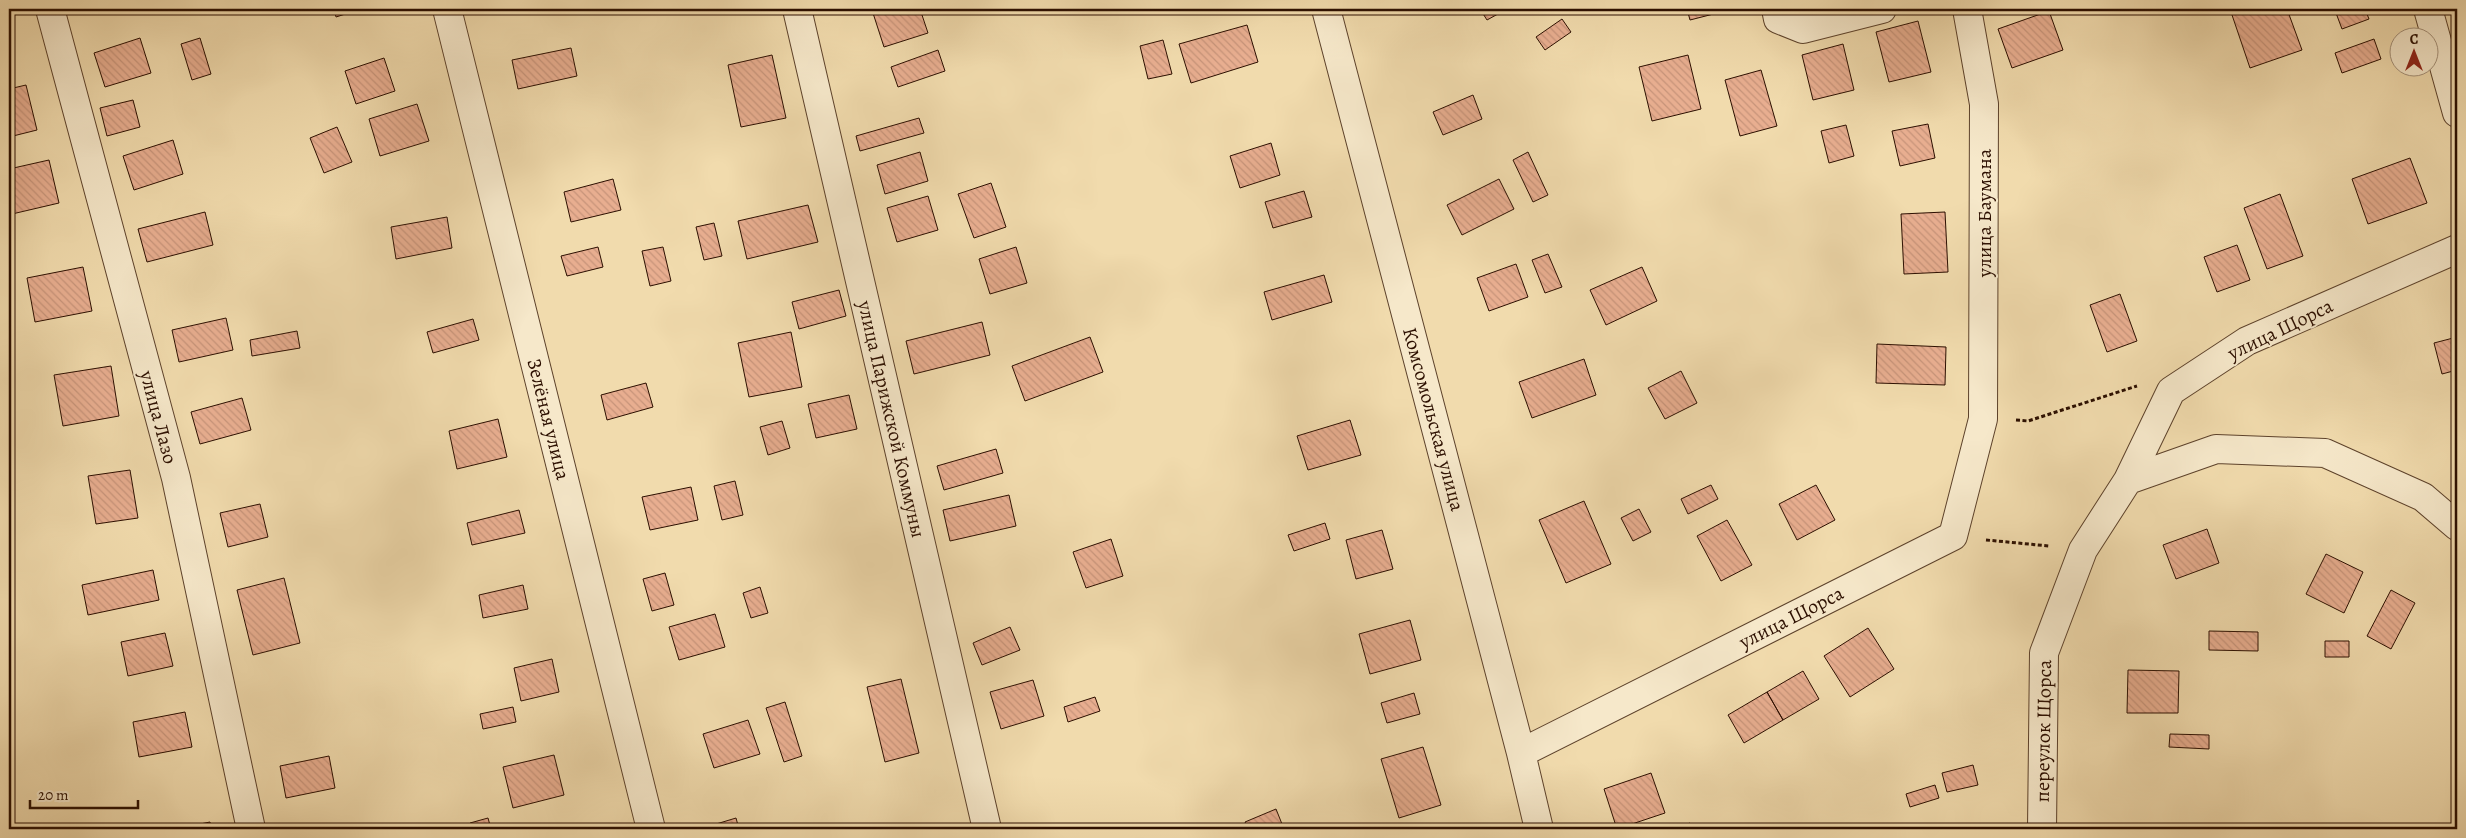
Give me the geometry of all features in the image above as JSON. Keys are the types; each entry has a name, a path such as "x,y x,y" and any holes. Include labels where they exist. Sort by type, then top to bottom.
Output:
{"street":[{"name":"улица Лазо","path":"50,9 176,478 251,829"},
{"name":"Зелёная улица","path":"447,9 650,829"},
{"name":"улица Парижской Коммуны","path":"797,9 987,829"},
{"name":"Комсомольская улица","path":"1326,9 1521,753 1532,827"},
{"path":"1776,9 1778,19 1803,29 1882,9"},
{"name":"улица Баумана","path":"1967,9 1984,104 1983,419"},
{"path":"2428,9 2457,113"},
{"name":"улица Щорса","path":"2171,390 2247,341 2457,249"},
{"path":"2083,550 2128,480 2171,390"},
{"path":"1953,536 1983,419"},
{"path":"2128,480 2216,449 2325,453 2423,497 2457,526"},
{"name":"улица Щорса","path":"1521,753 1953,536"},
{"name":"переулок Щорса","path":"2042,829 2044,653 2083,550"}],"path":[{"path":"1983,419 2028,420 2142,384 2171,390"},
{"path":"1953,536 2083,550"}],"building":[{"path":"334,9 361,9 336,17"},
{"path":"920,9 928,33 884,47 872,10"},
{"path":"1480,9 1507,9 1487,20"},
{"path":"1687,9 1733,9 1690,20"},
{"path":"2241,9 2287,9 2302,50 2250,68 2231,12"},
{"path":"2348,9 2365,9 2369,19 2342,29 2336,13"},
{"path":"2049,11 2063,50 2012,68 1998,29"},
{"path":"1562,19 1571,32 1545,50 1536,37"},
{"path":"1918,21 1931,72 1889,82 1876,32"},
{"path":"1247,25 1258,62 1191,83 1179,44"},
{"path":"140,38 151,73 105,87 94,53"},
{"path":"200,38 211,74 192,80 181,44"},
{"path":"2374,39 2381,59 2342,73 2335,53"},
{"path":"1163,40 1172,74 1148,79 1140,46"},
{"path":"1843,44 1854,90 1813,100 1802,55"},
{"path":"571,48 577,76 518,89 512,60"},
{"path":"938,50 945,71 898,87 891,67"},
{"path":"772,55 786,118 741,127 728,65"},
{"path":"1688,55 1701,109 1652,121 1639,67"},
{"path":"384,58 395,91 356,104 345,71"},
{"path":"1761,70 1777,126 1740,136 1725,80"},
{"path":"26,85 37,130 9,137 9,89"},
{"path":"1473,95 1482,119 1443,135 1433,112"},
{"path":"133,100 140,127 107,136 100,108"},
{"path":"417,104 429,141 380,156 369,119"},
{"path":"919,118 924,133 860,151 856,136"},
{"path":"1928,124 1935,158 1900,166 1892,131"},
{"path":"1846,125 1854,156 1829,163 1821,131"},
{"path":"337,127 352,162 324,173 310,138"},
{"path":"173,140 183,174 134,190 123,156"},
{"path":"1271,143 1280,175 1240,188 1230,156"},
{"path":"920,152 928,181 885,194 877,165"},
{"path":"1528,152 1548,195 1533,202 1513,160"},
{"path":"2410,158 2427,203 2368,224 2352,179"},
{"path":"49,160 59,203 12,214 9,200 9,169"},
{"path":"613,179 621,210 571,222 564,192"},
{"path":"1499,179 1514,209 1462,235 1447,205"},
{"path":"991,183 1006,227 974,238 958,194"},
{"path":"1304,191 1312,217 1273,228 1265,202"},
{"path":"2280,194 2303,256 2267,269 2244,208"},
{"path":"928,196 938,230 897,242 887,208"},
{"path":"808,205 818,242 747,259 738,221"},
{"path":"205,212 213,245 147,262 138,229"},
{"path":"1945,212 1948,272 1904,274 1901,214"},
{"path":"447,217 452,248 396,259 391,227"},
{"path":"714,223 722,256 704,260 696,227"},
{"path":"2237,245 2250,280 2217,292 2204,257"},
{"path":"598,247 603,267 567,276 561,256"},
{"path":"663,247 671,281 650,286 642,251"},
{"path":"1016,247 1027,283 990,294 979,259"},
{"path":"1548,254 1562,287 1545,293 1532,260"},
{"path":"1516,264 1528,297 1489,311 1477,278"},
{"path":"83,267 92,311 35,322 27,278"},
{"path":"1642,267 1657,301 1606,325 1590,290"},
{"path":"1324,275 1332,302 1272,320 1264,292"},
{"path":"839,290 846,316 799,329 792,302"},
{"path":"2120,294 2137,341 2107,352 2090,305"},
{"path":"226,318 233,350 179,362 172,330"},
{"path":"473,319 479,340 433,353 427,332"},
{"path":"982,322 990,355 914,374 906,341"},
{"path":"297,331 300,348 252,356 250,340"},
{"path":"791,332 802,387 749,397 738,343"},
{"path":"1090,337 1103,372 1025,401 1012,366"},
{"path":"2457,337 2457,370 2442,374 2434,343"},
{"path":"1877,344 1946,347 1945,385 1876,383"},
{"path":"1584,359 1596,395 1532,418 1519,382"},
{"path":"111,366 119,416 63,426 54,375"},
{"path":"1681,371 1697,403 1665,419 1648,388"},
{"path":"646,383 653,407 607,420 601,395"},
{"path":"849,395 857,429 816,438 808,404"},
{"path":"242,398 251,430 200,444 191,412"},
{"path":"498,419 507,457 457,469 449,431"},
{"path":"1350,420 1361,455 1308,470 1297,436"},
{"path":"782,421 790,448 768,455 760,427"},
{"path":"996,449 1003,473 944,490 937,466"},
{"path":"130,470 138,518 96,524 88,476"},
{"path":"735,481 743,515 722,520 714,486"},
{"path":"1711,485 1718,499 1688,514 1681,499"},
{"path":"1816,485 1835,520 1797,540 1779,504"},
{"path":"691,487 698,520 650,530 642,497"},
{"path":"1009,495 1016,526 950,541 943,510"},
{"path":"1584,501 1611,564 1566,583 1539,520"},
{"path":"260,504 268,537 228,547 220,513"},
{"path":"1639,509 1651,532 1633,541 1621,518"},
{"path":"519,510 525,533 472,545 467,523"},
{"path":"1727,520 1752,565 1721,581 1697,536"},
{"path":"1325,523 1330,539 1294,551 1288,535"},
{"path":"2207,529 2219,563 2176,579 2163,545"},
{"path":"1382,530 1393,569 1356,579 1346,540"},
{"path":"1111,539 1123,576 1086,588 1073,552"},
{"path":"2326,554 2363,572 2344,613 2306,594"},
{"path":"153,570 159,600 88,615 82,585"},
{"path":"665,573 674,605 652,611 643,579"},
{"path":"284,578 300,643 253,655 237,590"},
{"path":"523,585 528,609 483,618 479,595"},
{"path":"760,587 768,613 751,618 743,593"},
{"path":"2391,590 2415,603 2391,649 2367,636"},
{"path":"715,614 725,647 679,660 669,627"},
{"path":"1410,620 1421,660 1370,674 1359,634"},
{"path":"1010,627 1020,650 982,665 973,643"},
{"path":"1868,628 1894,669 1850,697 1824,656"},
{"path":"2209,631 2258,632 2258,651 2209,650"},
{"path":"165,633 173,666 128,676 121,642"},
{"path":"2325,641 2349,641 2349,657 2325,657"},
{"path":"552,659 559,692 521,701 514,668"},
{"path":"2128,670 2179,671 2178,713 2127,713"},
{"path":"1803,671 1819,699 1783,720 1767,692"},
{"path":"901,679 919,753 885,762 867,687"},
{"path":"1033,680 1044,716 1001,729 990,692"},
{"path":"1767,692 1783,720 1744,743 1728,715"},
{"path":"1414,693 1420,714 1387,723 1381,703"},
{"path":"1095,697 1100,711 1068,722 1064,707"},
{"path":"785,702 802,756 784,762 766,708"},
{"path":"513,707 516,722 483,729 480,714"},
{"path":"185,712 192,747 139,757 133,722"},
{"path":"748,720 760,754 714,768 703,734"},
{"path":"2170,734 2209,735 2209,749 2169,747"},
{"path":"1423,747 1441,805 1399,818 1381,759"},
{"path":"554,755 564,795 513,808 503,767"},
{"path":"329,756 335,788 286,798 280,766"},
{"path":"1973,765 1978,785 1947,792 1942,773"},
{"path":"1651,773 1665,813 1617,829 1604,789"},
{"path":"1935,785 1939,798 1910,807 1906,794"},
{"path":"1276,809 1284,829 1248,829 1245,822"},
{"path":"488,818 491,829 472,829 470,823"},
{"path":"736,818 739,829 703,828"},
{"path":"210,822 211,829 175,829"},
{"path":"1690,823 1693,829 1677,829"}]}
